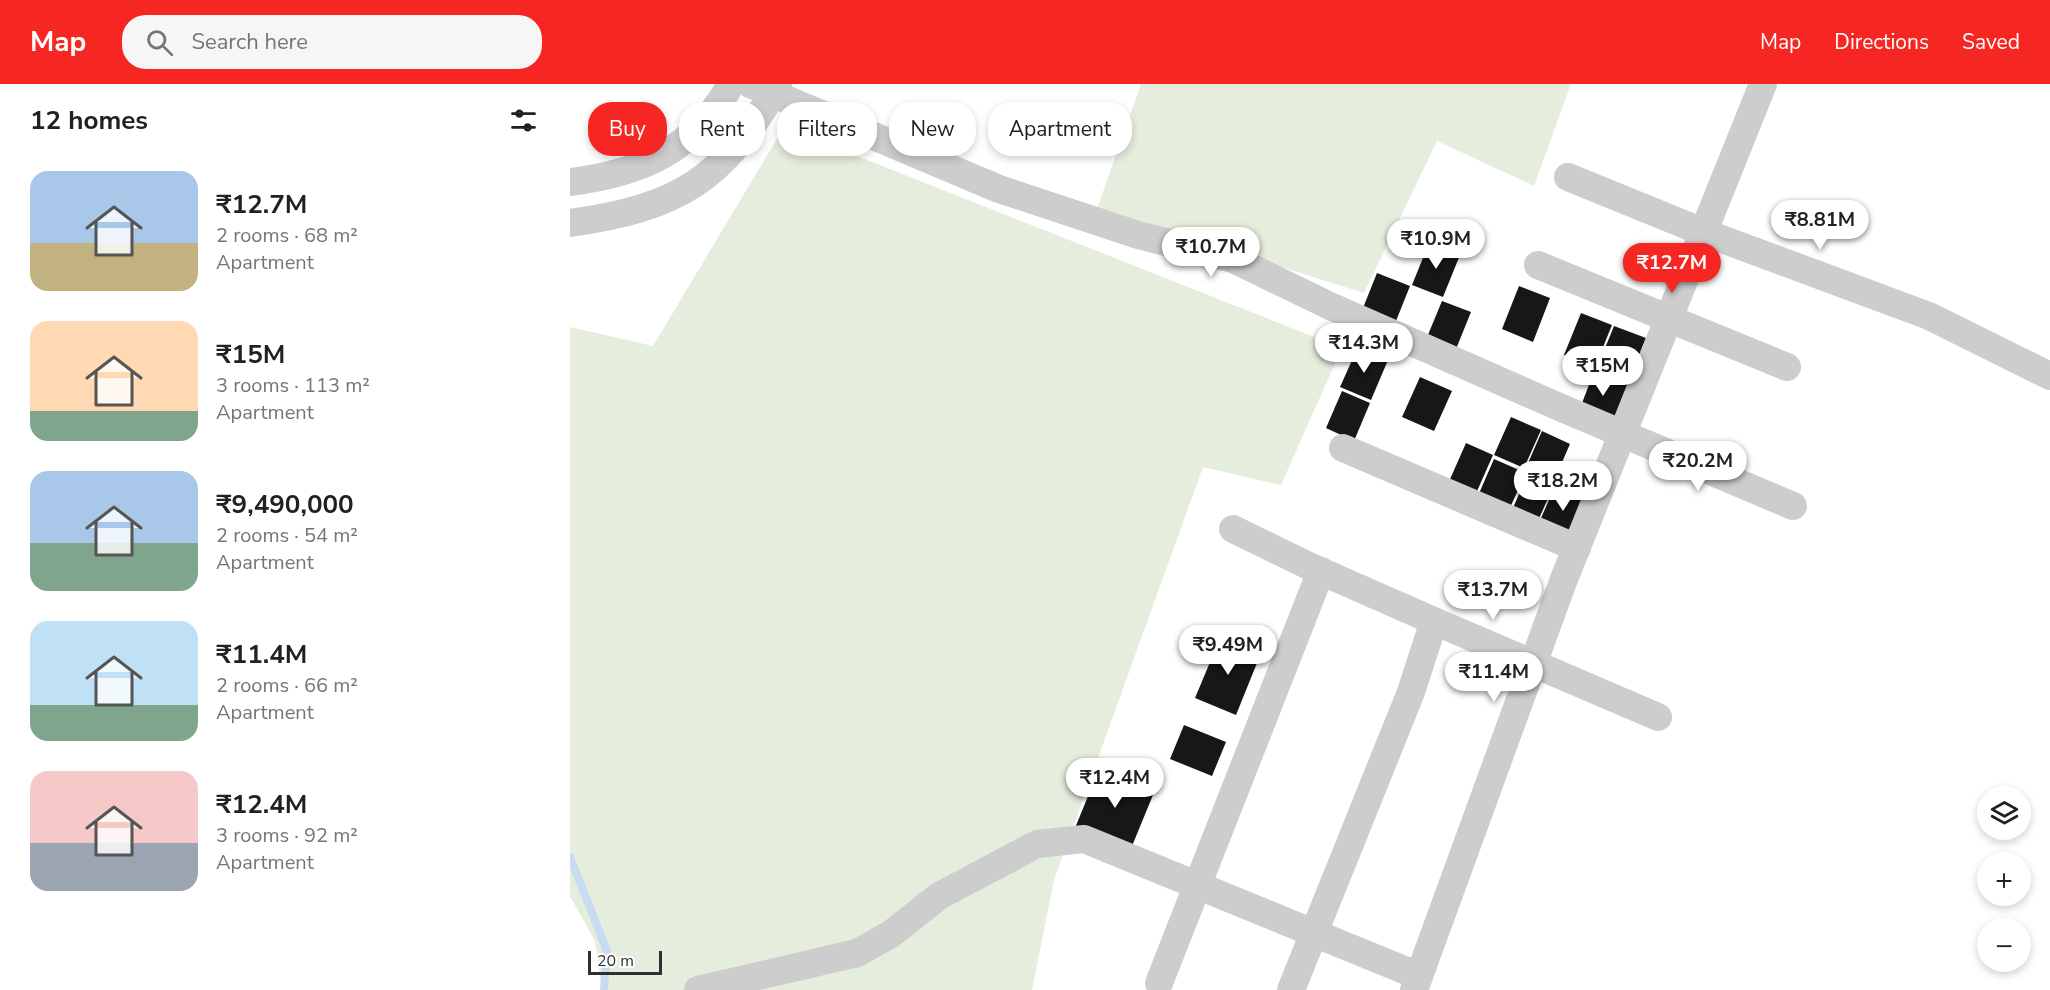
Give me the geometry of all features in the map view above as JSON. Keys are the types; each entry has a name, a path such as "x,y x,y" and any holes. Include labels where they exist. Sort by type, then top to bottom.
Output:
{"street":[{"path":"570,182 628,172 670,152 703,124 731,84"},
{"path":"750,84 782,92 999,189 1138,235 1233,259 1330,306 1622,435 1792,506"},
{"path":"698,990 857,953 891,934 939,896 1037,844 1084,839 1314,933 1416,983 1577,548 1762,84"},
{"path":"570,223 641,210 692,185 715,168 782,92"},
{"path":"1568,177 1703,232 1929,316 2050,376"},
{"path":"1538,265 1787,367"},
{"path":"1343,448 1577,548"},
{"path":"1233,528 1321,571 1658,717"},
{"path":"1160,983 1321,571"},
{"path":"1291,990 1412,692 1434,621"}],"green space":[{"path":"1141,84 1571,84 1534,186 1437,141 1364,293 1097,209 1116,156 1132,156 1132,110"},
{"path":"777,139 777,156 857,156 1342,348 1281,485 1203,467 1054,880 1032,990 602,990 595,941 570,896 570,327 653,346"}],"building":[{"path":"1429,243 1460,255 1443,297 1412,285"},
{"path":"1377,273 1410,286 1394,326 1361,313"},
{"path":"1519,286 1550,298 1533,342 1502,329"},
{"path":"1442,301 1471,312 1454,354 1425,342"},
{"path":"1581,313 1612,325 1595,367 1564,355"},
{"path":"1614,326 1646,338 1629,380 1597,368"},
{"path":"1358,347 1388,360 1371,400 1340,387"},
{"path":"1595,369 1628,383 1612,424 1579,411"},
{"path":"1420,377 1452,391 1434,431 1402,417"},
{"path":"1342,391 1370,403 1354,441 1326,428"},
{"path":"1511,417 1541,430 1524,468 1494,455"},
{"path":"1542,431 1570,444 1553,483 1525,470"},
{"path":"1466,443 1493,455 1474,498 1447,486"},
{"path":"1494,459 1526,473 1508,512 1477,498"},
{"path":"1527,476 1553,487 1538,521 1512,510"},
{"path":"1556,484 1589,498 1570,541 1537,527"},
{"path":"1221,636 1261,653 1236,715 1195,698"},
{"path":"1184,725 1226,742 1212,776 1170,759"},
{"path":"1100,767 1155,790 1130,851 1075,828"}],"waterway":[{"path":"570,857 607,951 604,990"}]}
